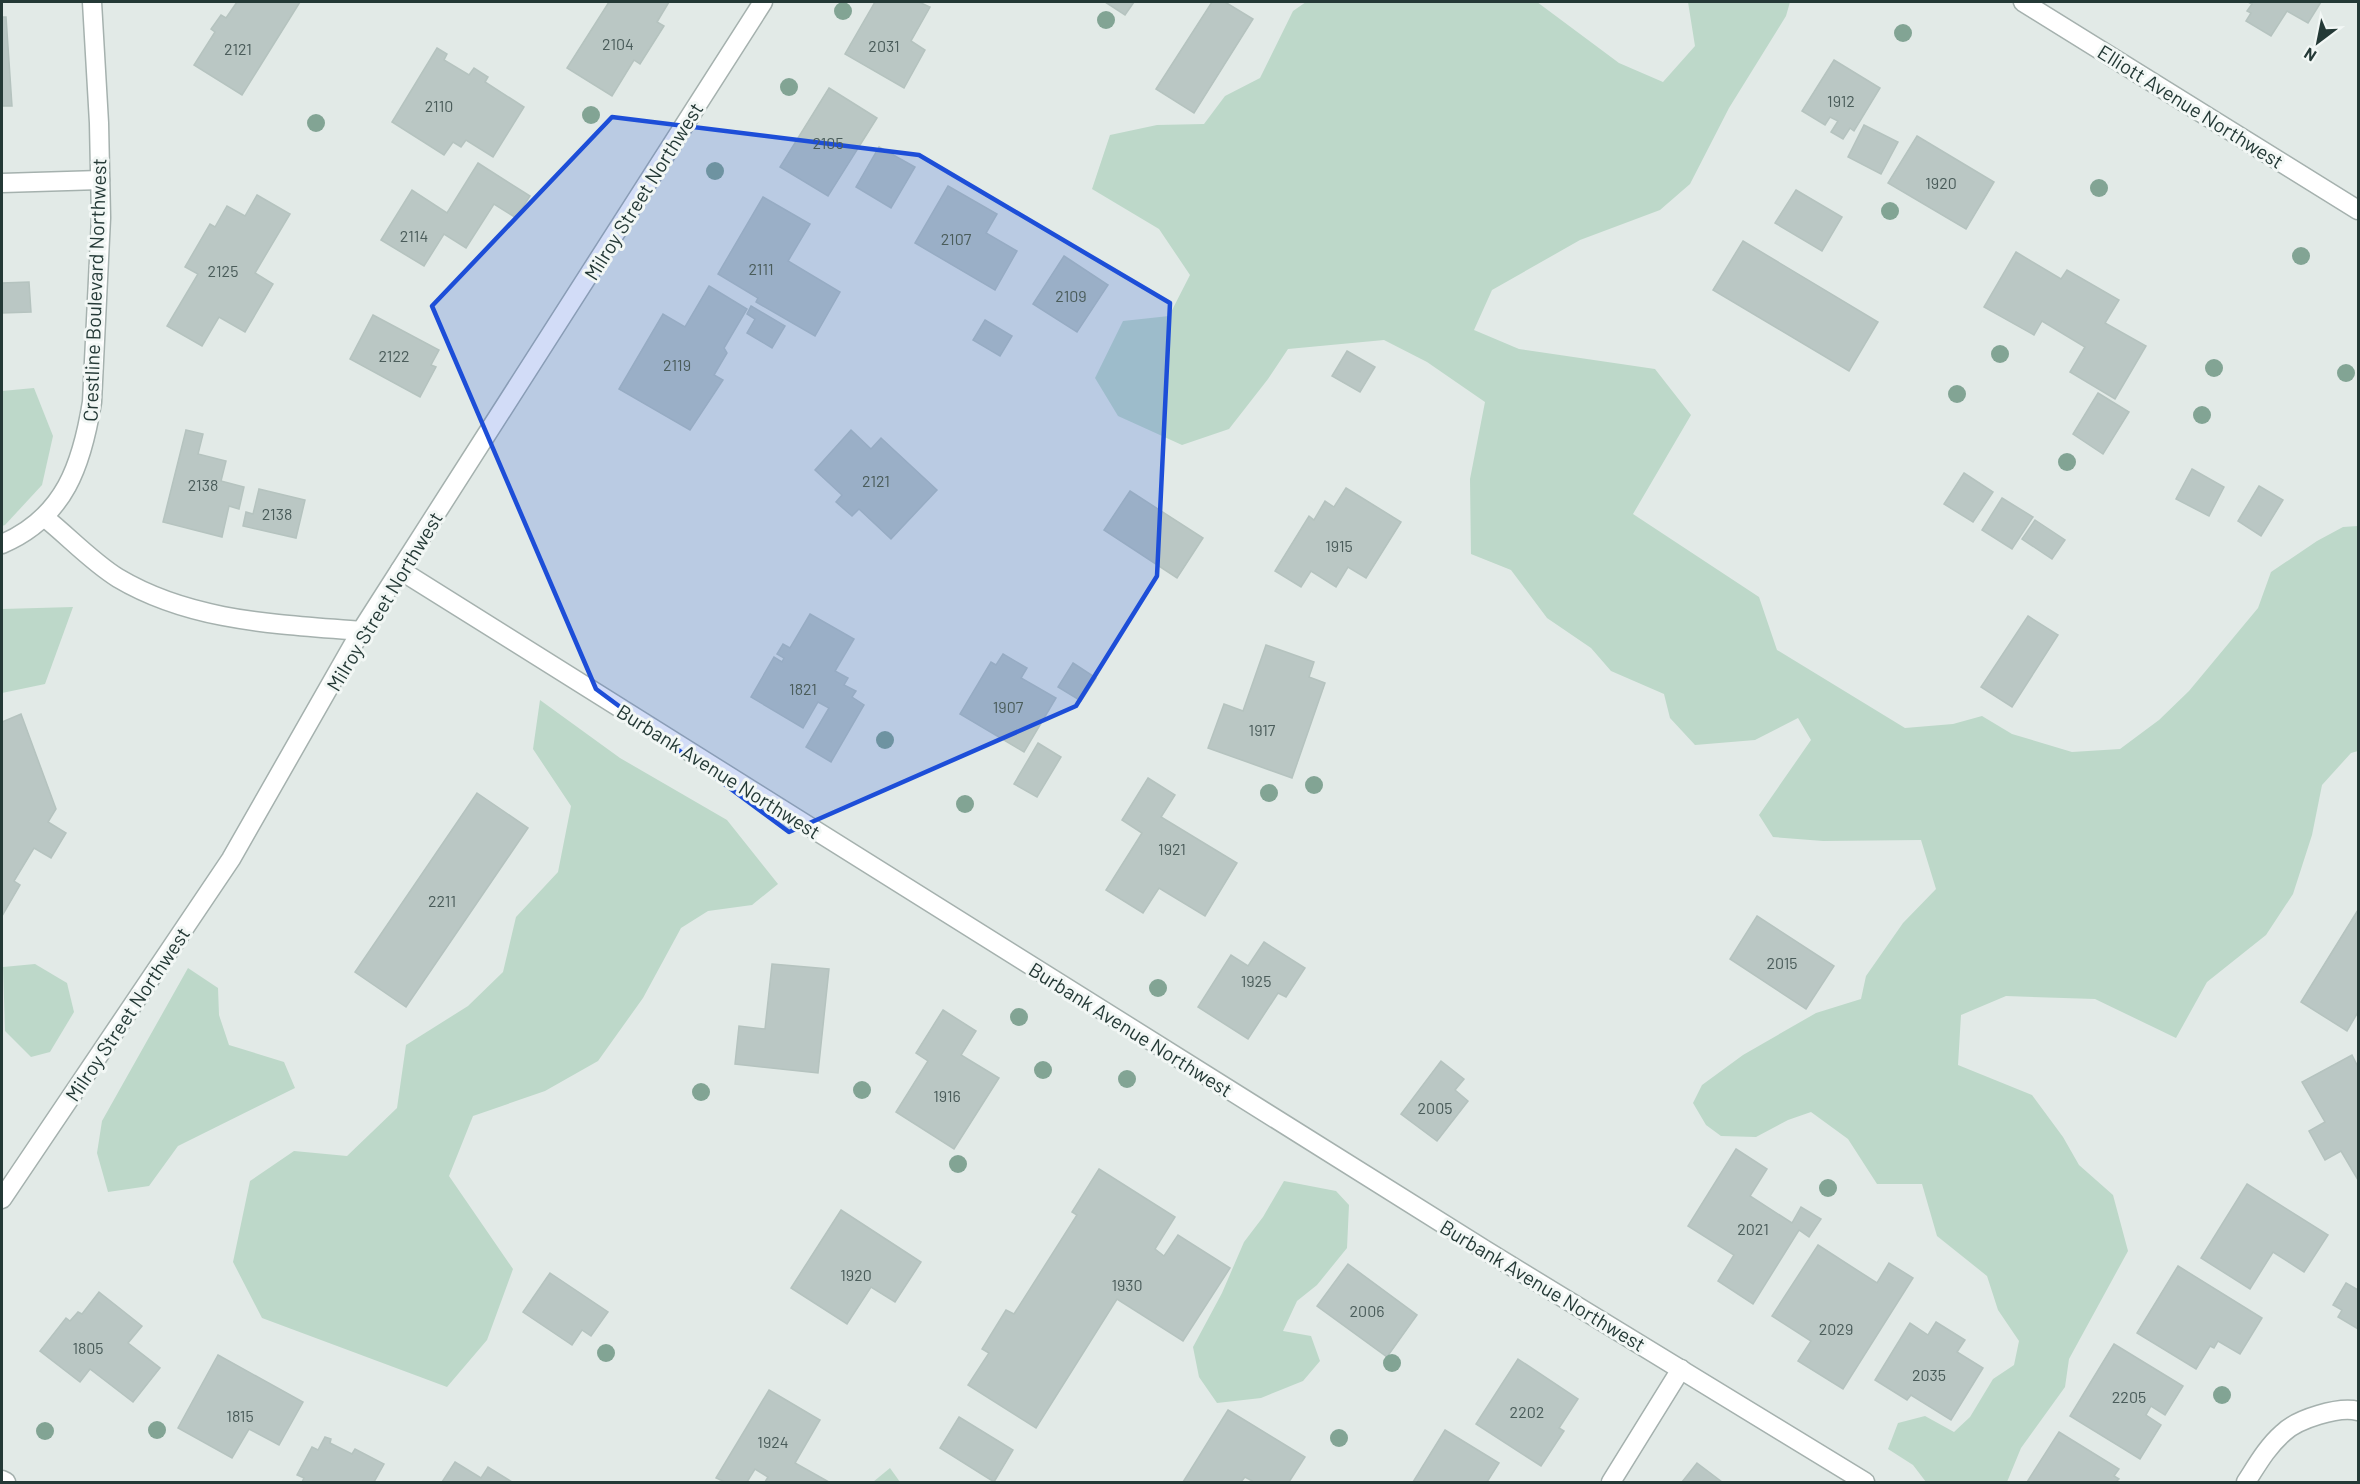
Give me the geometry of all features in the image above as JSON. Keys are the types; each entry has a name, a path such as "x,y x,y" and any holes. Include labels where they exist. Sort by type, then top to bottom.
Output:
{"street":[{"name":"Crestline Boulevard Northwest","path":"2,544 44,517 64,495 80,460 88,431 93,390 100,180 92,2"},
{"name":"Milroy Street Northwest","path":"2,1199 231,860 362,631 763,2"},
{"name":"Elliott Avenue Northwest","path":"2023,2 2358,210"},
{"path":"2,183 100,180"},
{"path":"44,517 117,577 178,606 238,620 362,631"},
{"name":"Burbank Avenue Northwest","path":"400,570 1485,1250 1864,1482"},
{"path":"1611,1482 1681,1369"},
{"path":"2246,1482 2268,1448 2285,1430 2326,1412 2358,1411"},
{"path":"2,1480 6,1482"}],"highlighted area":[{"path":"612,117 919,155 1170,303 1157,576 1076,706 789,832 596,689 432,306"}],"green space":[{"path":"1306,2 1537,2 1619,63 1663,82 1695,46 1688,2 1790,2 1786,16 1729,108 1690,184 1660,210 1580,240 1492,290 1474,330 1519,349 1655,369 1691,415 1633,514 1759,597 1777,650 1905,728 1953,724 1982,716 2012,734 2072,752 2120,749 2159,720 2189,691 2258,608 2271,572 2317,541 2343,527 2358,526 2358,751 2351,753 2322,785 2312,835 2293,894 2266,935 2207,982 2176,1038 2095,999 2006,996 1961,1015 1958,1065 2032,1095 2063,1137 2079,1165 2113,1195 2128,1251 2069,1359 2065,1387 2021,1448 2007,1482 1926,1482 1913,1465 1888,1449 1898,1423 1925,1416 1954,1432 1970,1417 1993,1379 2014,1365 2019,1341 1998,1310 1987,1276 1937,1236 1922,1184 1877,1184 1848,1139 1811,1112 1788,1120 1756,1137 1721,1136 1706,1125 1693,1103 1702,1085 1743,1055 1816,1013 1861,999 1866,976 1903,923 1936,889 1921,840 1823,841 1773,837 1759,815 1811,740 1798,718 1755,740 1695,745 1670,718 1664,694 1611,671 1591,648 1547,618 1511,570 1471,554 1470,479 1485,402 1427,362 1384,340 1288,349 1229,429 1182,445 1118,416 1095,378 1123,321 1169,316 1190,275 1159,229 1092,189 1110,135 1157,125 1204,124 1225,96 1260,78 1293,11"},
{"path":"34,388 53,436 42,485 2,526 2,391"},
{"path":"73,607 45,684 2,693 2,609"},
{"path":"540,700 620,758 727,820 778,884 752,905 708,911 681,928 643,998 598,1061 545,1091 473,1116 449,1176 513,1269 487,1340 447,1387 262,1318 233,1262 250,1181 294,1151 347,1156 397,1108 406,1045 468,1006 503,972 516,917 558,872 571,806 533,749"},
{"path":"35,964 67,983 74,1012 50,1052 31,1057 5,1031 3,967"},
{"path":"188,968 218,988 219,1015 229,1045 284,1062 295,1088 178,1146 149,1186 108,1192 97,1153 102,1121"},
{"path":"1284,1181 1336,1191 1349,1205 1347,1248 1317,1285 1297,1301 1283,1331 1311,1336 1320,1361 1303,1381 1261,1398 1217,1403 1199,1377 1193,1347 1222,1293 1244,1242 1263,1217"},
{"path":"890,1468 900,1482 873,1482"}],"building":[{"path":"237,2 300,2 242,95 194,65 215,32 211,29 221,15 226,18"},
{"path":"609,2 669,2 657,22 664,26 640,64 634,60 612,96 567,68"},
{"path":"875,2 919,2 930,7 911,41 925,50 904,88 845,54"},
{"path":"1105,2 1134,2 1125,15"},
{"path":"1212,2 1225,2 1253,19 1194,113 1156,89"},
{"path":"2248,2 2321,2 2308,23 2287,11 2271,36 2246,21 2251,13 2247,11 2252,4"},
{"path":"2,17 6,17 12,106 2,106"},
{"path":"437,48 447,54 444,60 469,75 474,68 488,77 485,82 524,107 493,157 466,140 461,147 453,142 444,155 392,122"},
{"path":"1834,60 1880,88 1854,131 1850,128 1843,139 1831,132 1838,121 1830,117 1825,125 1802,111"},
{"path":"829,88 877,118 828,196 780,167"},
{"path":"1864,125 1898,142 1881,174 1848,157"},
{"path":"1917,136 1994,182 1966,229 1888,183"},
{"path":"879,147 915,167 891,208 856,187"},
{"path":"478,163 530,196 516,218 494,204 466,248 444,234 424,266 381,240 412,190 447,213"},
{"path":"948,186 997,214 986,233 1017,251 995,290 915,243"},
{"path":"1796,190 1842,217 1822,251 1775,223"},
{"path":"257,195 290,214 255,273 273,284 245,332 219,317 202,346 167,326 198,274 185,267 210,224 215,227 227,206 245,216"},
{"path":"763,197 810,224 788,261 840,292 815,336 756,302 758,298 718,274"},
{"path":"1743,241 1878,322 1849,371 1713,290"},
{"path":"2016,252 2061,279 2067,270 2119,300 2105,323 2146,346 2115,399 2070,372 2085,347 2042,321 2034,335 1984,307"},
{"path":"1064,256 1108,285 1077,332 1033,304"},
{"path":"29,282 31,312 2,313 2,283"},
{"path":"709,286 747,309 724,348 727,353 714,375 723,380 690,430 619,389 663,314 685,327"},
{"path":"751,306 785,326 772,348 747,333 755,319 747,314"},
{"path":"373,315 439,350 431,365 436,367 420,397 350,359"},
{"path":"985,320 1012,336 1000,356 973,340"},
{"path":"1347,351 1375,367 1360,392 1332,376"},
{"path":"2098,393 2129,412 2103,454 2073,434"},
{"path":"186,430 203,434 198,454 226,461 221,481 244,487 239,509 229,506 222,537 163,522"},
{"path":"851,430 871,449 881,438 937,490 891,539 859,509 852,516 836,502 842,495 815,470"},
{"path":"2192,469 2224,487 2209,516 2176,499"},
{"path":"1964,473 1993,492 1973,522 1944,504"},
{"path":"2259,486 2283,500 2261,536 2238,521"},
{"path":"1346,488 1401,522 1366,578 1348,567 1336,587 1311,571 1301,587 1275,571 1309,516 1314,520 1325,501 1334,507"},
{"path":"259,489 305,500 296,538 243,526 246,512 253,514"},
{"path":"1130,491 1203,538 1177,578 1104,530"},
{"path":"2002,498 2033,517 2012,549 1982,530"},
{"path":"2035,520 2065,540 2052,559 2022,539"},
{"path":"810,614 854,639 835,671 848,678 844,685 856,691 852,697 864,705 831,762 806,747 829,708 818,702 803,728 751,697 774,657 782,662 784,658 777,654 783,644 790,648"},
{"path":"2028,616 2058,635 2012,707 1981,687"},
{"path":"1266,645 1314,662 1309,677 1325,683 1292,778 1208,748 1224,704 1243,711"},
{"path":"1003,654 1027,668 1021,678 1056,698 1024,752 960,714 991,662 996,665"},
{"path":"1073,663 1096,678 1081,701 1058,687"},
{"path":"21,714 56,809 48,822 66,833 51,858 34,848 14,881 20,885 2,916 2,722"},
{"path":"1038,743 1061,757 1037,797 1014,784"},
{"path":"1148,778 1175,795 1161,817 1237,863 1205,916 1159,888 1143,913 1106,890 1142,833 1122,820"},
{"path":"477,793 528,828 406,1007 355,972"},
{"path":"2358,910 2358,1012 2347,1031 2301,1002"},
{"path":"1757,916 1834,966 1806,1009 1730,959"},
{"path":"1264,942 1305,968 1286,997 1278,993 1248,1039 1198,1007 1231,955 1248,966"},
{"path":"772,964 829,969 818,1073 735,1064 739,1026 765,1029"},
{"path":"943,1010 976,1031 961,1055 999,1078 954,1149 896,1112 928,1061 916,1053"},
{"path":"2352,1055 2358,1067 2358,1180 2341,1151 2325,1160 2309,1131 2325,1122 2302,1082"},
{"path":"1441,1061 1464,1079 1455,1090 1468,1101 1437,1141 1401,1114"},
{"path":"1736,1149 1767,1169 1750,1196 1792,1223 1801,1207 1821,1219 1809,1237 1799,1230 1753,1304 1718,1281 1734,1255 1688,1226"},
{"path":"1099,1169 1175,1217 1155,1249 1164,1256 1178,1235 1230,1268 1183,1341 1117,1299 1036,1428 968,1385 989,1353 982,1349 1006,1310 1014,1314 1077,1215 1072,1212"},
{"path":"2247,1184 2328,1235 2304,1272 2273,1252 2250,1289 2201,1258"},
{"path":"841,1210 921,1262 895,1302 871,1287 847,1324 791,1288"},
{"path":"1818,1245 1877,1283 1889,1263 1913,1278 1843,1389 1798,1361 1811,1341 1772,1316"},
{"path":"1348,1264 1417,1315 1387,1357 1317,1306"},
{"path":"2178,1266 2262,1318 2240,1354 2218,1341 2214,1348 2210,1346 2196,1369 2137,1333"},
{"path":"550,1273 608,1312 591,1336 582,1330 572,1345 523,1312"},
{"path":"2346,1283 2358,1290 2358,1329 2338,1317 2342,1310 2333,1305"},
{"path":"99,1292 142,1326 128,1343 160,1368 133,1402 90,1369 80,1382 40,1351 66,1318 70,1321 78,1312 82,1314"},
{"path":"1936,1322 1965,1340 1957,1352 1983,1368 1951,1420 1911,1395 1907,1400 1875,1380 1910,1323 1928,1335"},
{"path":"2114,1344 2183,1386 2165,1415 2151,1406 2146,1415 2161,1425 2140,1459 2070,1416"},
{"path":"218,1355 303,1402 279,1445 249,1429 232,1458 178,1428"},
{"path":"1518,1359 1578,1399 1559,1428 1564,1431 1541,1466 1476,1424"},
{"path":"769,1390 820,1420 795,1463 829,1482 765,1482 768,1477 755,1469 747,1482 725,1482 716,1478"},
{"path":"1228,1410 1305,1457 1289,1482 1254,1482 1245,1477 1241,1482 1183,1482"},
{"path":"959,1417 1013,1450 994,1482 940,1448"},
{"path":"1445,1430 1499,1463 1487,1482 1413,1482"},
{"path":"2059,1432 2119,1469 2114,1476 2119,1479 2116,1482 2027,1482"},
{"path":"325,1437 331,1439 330,1443 352,1454 355,1449 384,1464 374,1482 302,1482 304,1478 297,1475 312,1447 318,1450"},
{"path":"455,1462 481,1478 488,1467 512,1482 442,1482"},
{"path":"1697,1463 1722,1482 1682,1482"}]}
